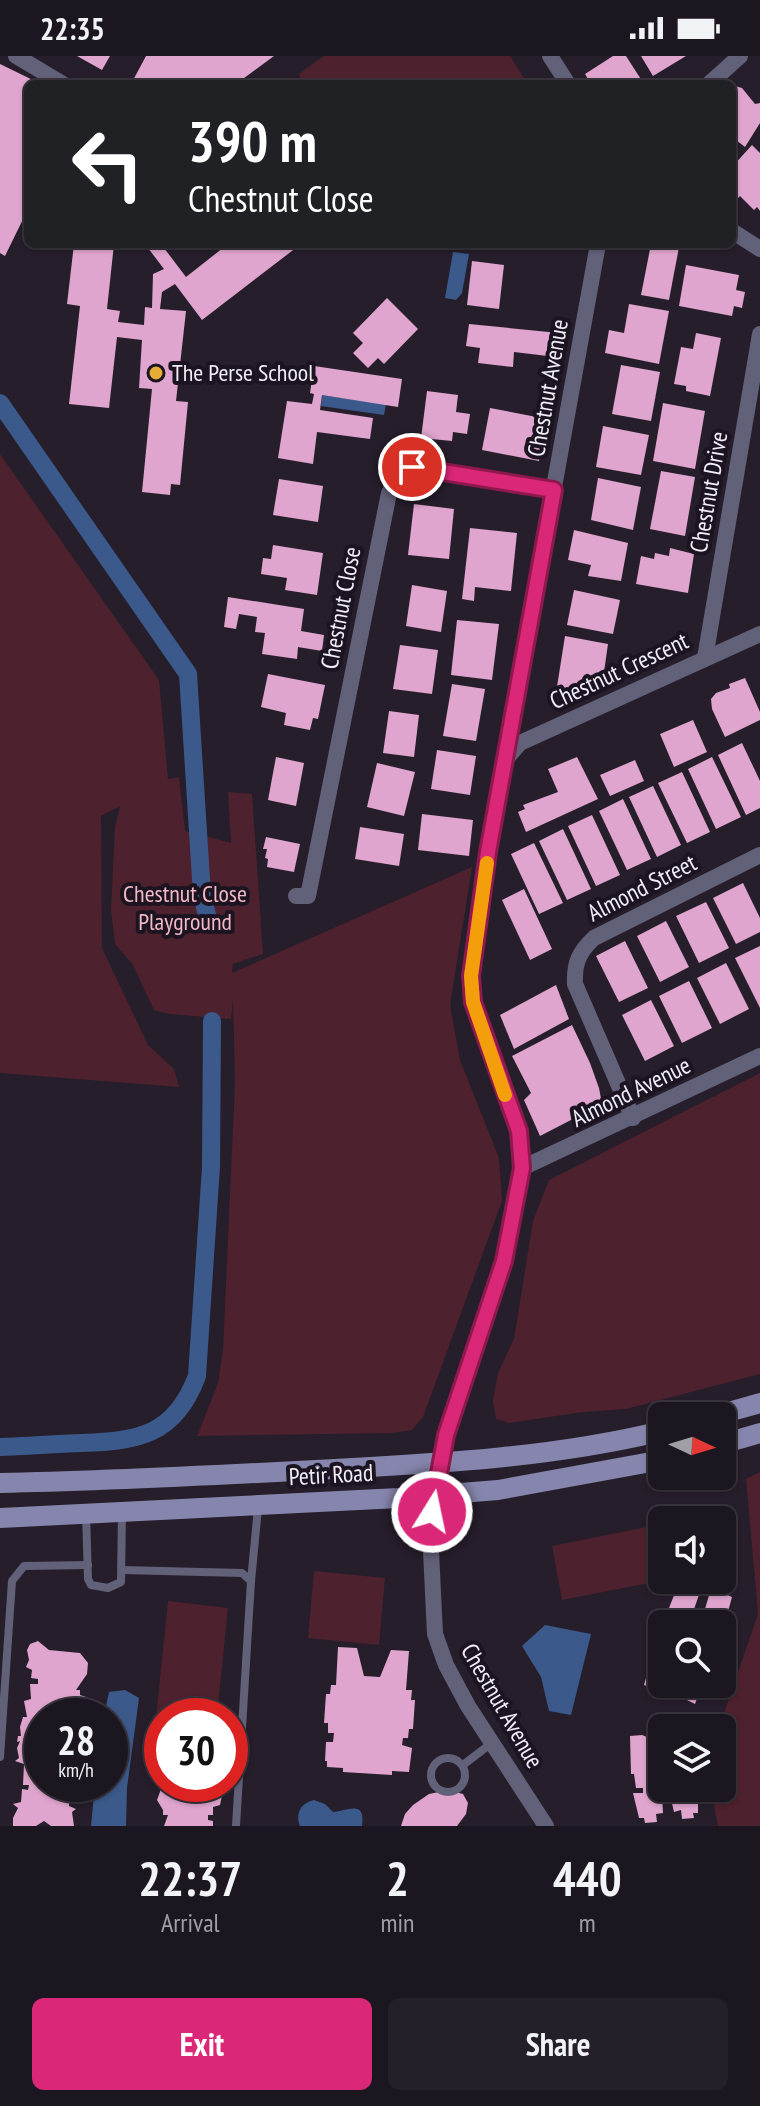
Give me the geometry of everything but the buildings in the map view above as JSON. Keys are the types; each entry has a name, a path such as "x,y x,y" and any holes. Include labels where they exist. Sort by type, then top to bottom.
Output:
{"main road":[{"path":"736,1410 760,1403"},
{"path":"736,1440 760,1433"},
{"name":"Petir Road","path":"0,1483 161,1479 495,1459 648,1434"},
{"name":"Petir Road","path":"0,1518 498,1490 648,1463"}],"street":[{"path":"16,56 56,80"},
{"path":"713,80 740,56"},
{"path":"736,234 760,249"},
{"name":"Chestnut Avenue","path":"546,1826 459,1691 446,1665 435,1634 430,1530 446,1435 504,1261 522,1168 519,1131 473,1002 471,976 488,852 597,248"},
{"name":"Chestnut Drive","path":"705,658 760,334"},
{"name":"Chestnut Close","path":"296,896 308,896 389,493 400,474 412,467 554,490"},
{"name":"Chestnut Crescent","path":"505,760 520,743 760,634"},
{"name":"Almond Street","path":"633,1118 575,984 575,966 582,948 594,938 760,855"},
{"name":"Almond Avenue","path":"522,1168 760,1056"}],"lane":[{"path":"236,1826 258,1505"},
{"path":"86,1513 88,1579 97,1588 116,1586 121,1582 122,1511"},
{"path":"0,1757 12,1581 24,1566 88,1565"},
{"path":"122,1570 242,1573 251,1581"},
{"path":"463,1765 493,1742"},
{"path":"447,1757 463,1765 465,1781 459,1789 448,1793 434,1785 431,1773 436,1762 447,1757"}],"green space":[{"path":"324,56 510,56 525,80 301,80 299,74"},
{"name":"Chestnut Close Playground","path":"0,454 159,680 168,779 179,777 185,831 231,843 228,792 252,794 263,954 233,964 232,973 472,867 450,1005 460,1060 499,1158 502,1201 423,1417 412,1430 392,1433 197,1436 218,1383 223,1350 235,1083 233,999 231,1019 154,1010 133,965 115,944 111,910 115,827 120,806 101,816 102,948 148,1045 174,1069 179,1087 0,1073"},
{"path":"760,1073 760,1374 626,1409 509,1423 496,1419 493,1400 498,1373 514,1339 533,1221 549,1180"},
{"path":"760,1472 760,1826 718,1826 714,1802 736,1802 736,1714 724,1714 729,1698 736,1698 736,1678 758,1614 746,1479"},
{"path":"648,1527 648,1583 562,1600 552,1546"},
{"path":"314,1571 385,1578 379,1645 308,1638"},
{"path":"168,1601 228,1608 219,1698 158,1698"}],"water":[{"path":"453,252 469,254 462,293 456,300 445,298"},
{"path":"322,395 386,404 384,415 321,406"},
{"path":"545,1625 591,1634 571,1715 549,1711 541,1677 522,1646"},
{"path":"125,1690 139,1698 128,1780 128,1698 108,1698 109,1692"},
{"path":"314,1800 325,1804 333,1812 358,1809 362,1826 300,1826 300,1809"},
{"path":"93,1802 127,1802 126,1826 91,1826"}],"waterway":[{"path":"0,403 188,674 202,895 208,919"},
{"path":"0,1447 102,1442 138,1436 166,1423 188,1396 197,1376 211,1167 212,1021"}],"slow traffic":[{"path":"487,863 471,976 473,1002 505,1095"}],"place":[{"name":"The Perse School","path":"156,373"}],"route":[{"path":"412,467 554,490 488,852 471,976 473,1002 519,1131 522,1168 504,1261 446,1435 432,1512"}]}
